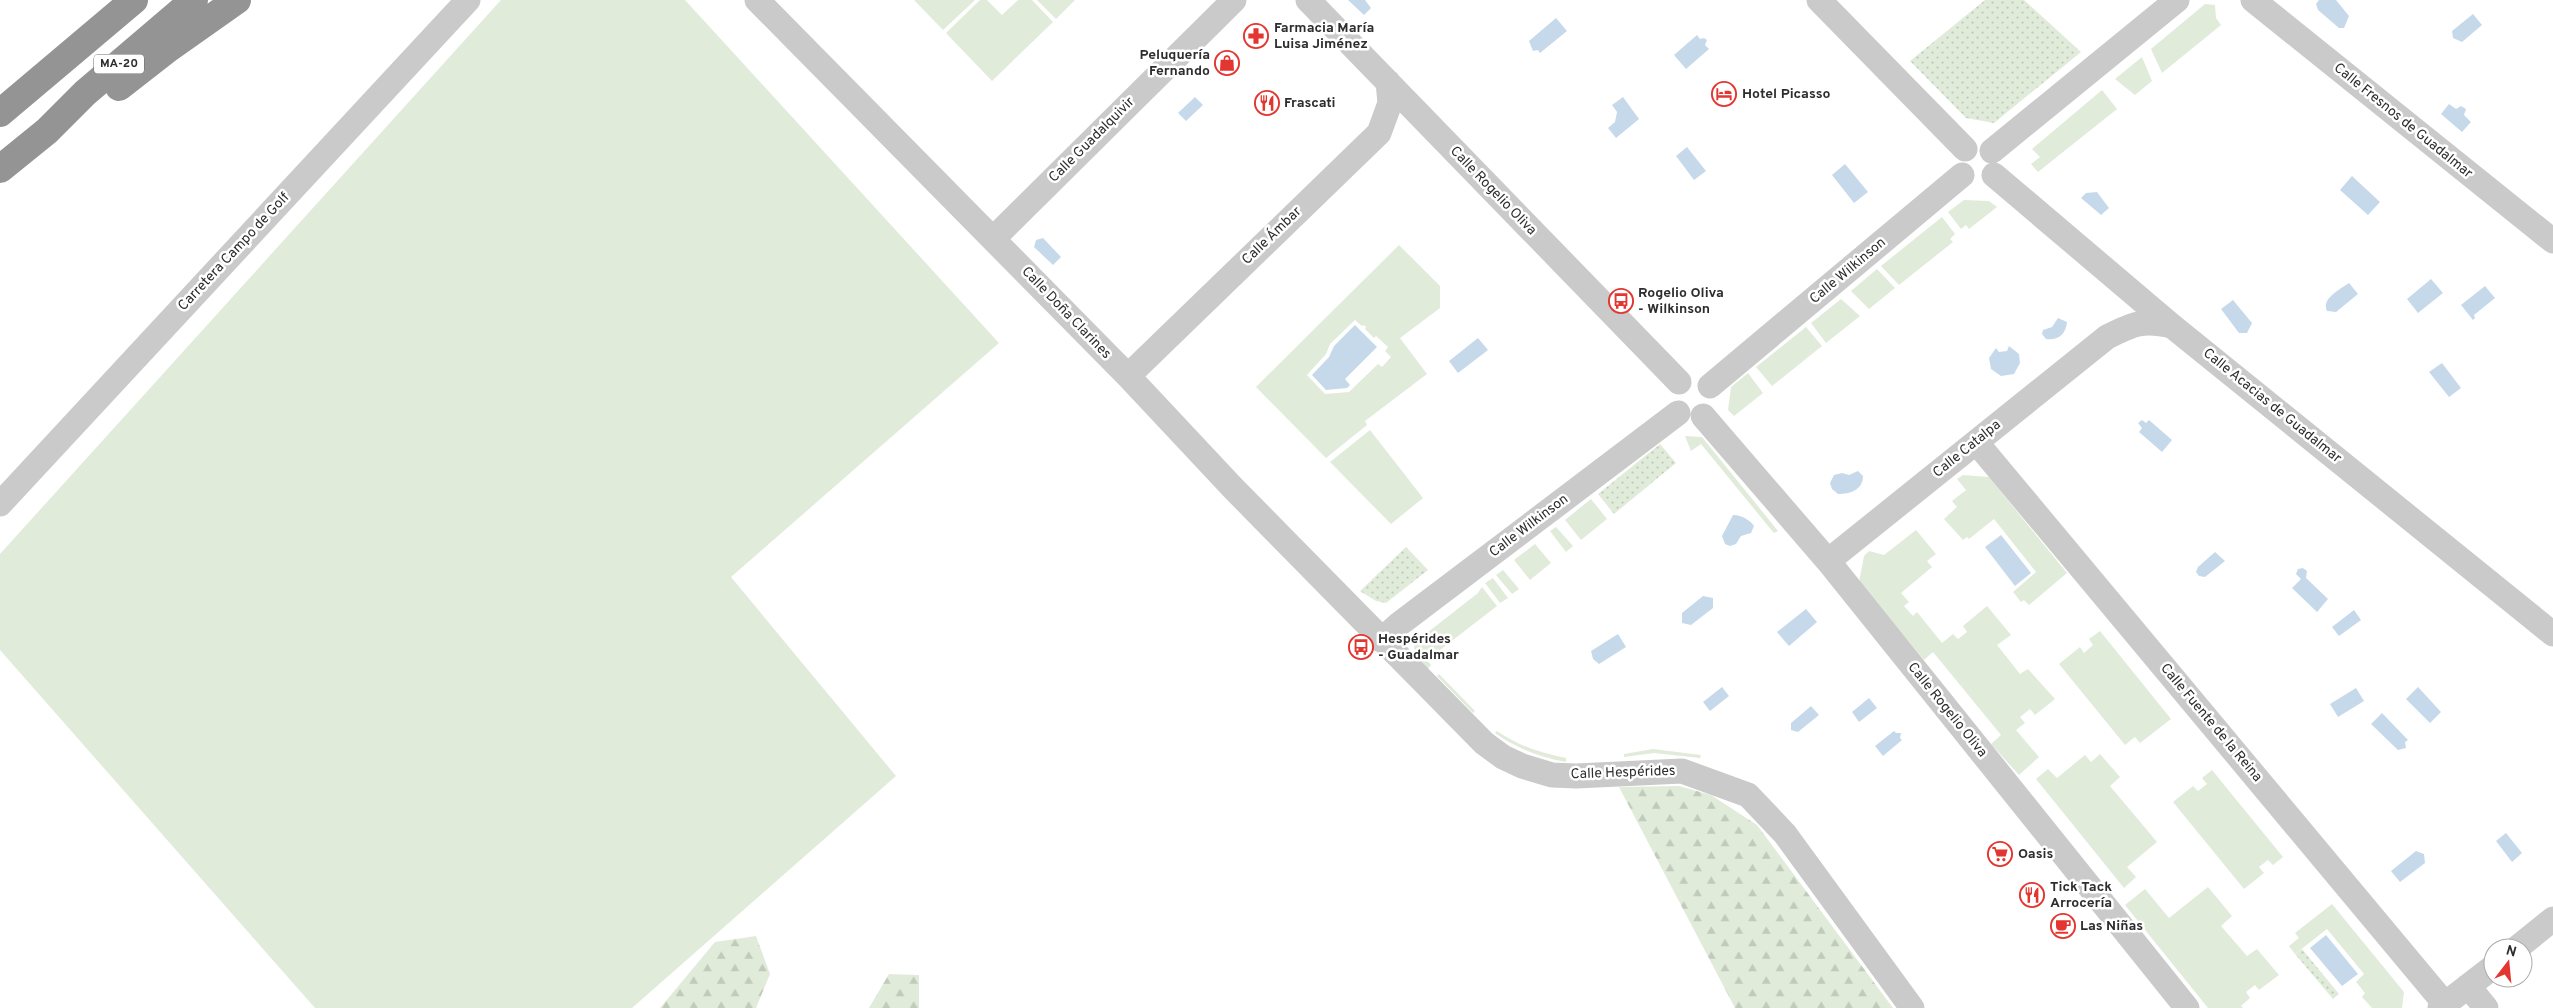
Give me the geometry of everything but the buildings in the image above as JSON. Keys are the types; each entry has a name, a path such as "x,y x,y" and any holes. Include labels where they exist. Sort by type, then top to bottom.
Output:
{"highway":[{"path":"88,39 110,0"},
{"name":"MA-20","path":"0,113 134,0"},
{"name":"MA-20","path":"0,169 47,131 85,93 194,0"},
{"path":"47,131 98,104 169,48 237,0"}],"street":[{"name":"Carretera Campo de Golf","path":"0,504 468,0"},
{"name":"Calle Doña Clarines","path":"757,0 994,238 1376,634"},
{"name":"Calle Guadalquivir","path":"994,238 1234,0"},
{"name":"Calle Rogelio Oliva","path":"1308,0 1679,382"},
{"path":"1819,0 1965,149"},
{"path":"1992,150 2177,0"},
{"name":"Calle Fresnos de Guadalmar","path":"2253,0 2553,241"},
{"name":"Calle Ámbar","path":"1128,376 1379,133 1390,103 1388,82"},
{"path":"1976,144 1992,150 1998,163 1994,175 1988,180 1974,183 1962,176 1958,162 1965,149 1976,144"},
{"name":"Calle Acacias de Guadalmar","path":"1994,175 2172,326 2553,634"},
{"name":"Calle Wilkinson","path":"1710,386 1962,176"},
{"name":"Calle Catalpa","path":"2107,337 2117,319 2123,302 2119,282"},
{"name":"Calle Catalpa","path":"1828,561 2107,337 2128,327 2151,321 2172,326"},
{"path":"1692,377 1705,381 1710,386 1714,399 1709,412 1703,416 1690,419 1678,413 1672,401 1672,394 1679,382 1692,377"},
{"name":"Calle Wilkinson","path":"1376,634 1398,625 1678,413"},
{"name":"Calle Rogelio Oliva","path":"1703,416 1828,561 2187,1008"},
{"name":"Calle Fuente de la Reina","path":"1976,442 2443,1006"},
{"name":"Calle Hespérides","path":"1376,634 1484,743 1503,757 1522,766 1552,775 1576,776 1682,771 1748,795 1785,834 1912,1008"},
{"path":"2529,938 2553,919"},
{"path":"2443,1006 2483,975"},
{"path":"2468,986 2486,1008"}],"green space":[{"path":"501,0 685,0 999,343 731,577 896,776 632,1008 315,1008 0,650 0,554"},
{"path":"914,0 975,0 943,30"},
{"path":"980,0 987,0 1002,15 1018,0 1032,0 1053,22 992,81 946,33"},
{"path":"1037,0 1075,0 1056,19"},
{"path":"1985,0 2024,0 2081,52 1994,123 1966,118 1910,61"},
{"path":"2205,4 2215,5 2216,18 2221,25 2162,73 2151,49"},
{"path":"2142,57 2152,81 2135,95 2115,79"},
{"path":"2102,90 2117,109 2038,172 2031,164 2040,157 2032,149"},
{"path":"1964,200 1989,201 1997,207 1969,229 1966,225 1961,229 1948,212"},
{"path":"1942,217 1955,234 1950,239 1953,242 1899,285 1881,266"},
{"path":"1399,245 1440,286 1440,308 1400,338 1427,374 1365,421 1367,425 1326,458 1256,387","holes":["1355,320 1362,326 1364,325 1365,329 1374,338 1376,336 1388,347 1385,351 1391,357 1382,367 1378,364 1349,392 1325,394 1307,375 1326,354 1330,344"]},
{"path":"1877,269 1895,288 1869,309 1851,291"},
{"path":"1841,299 1860,316 1826,343 1811,323"},
{"path":"1806,327 1822,346 1772,386 1756,367"},
{"path":"1748,373 1763,393 1734,416 1728,410 1731,387"},
{"path":"1370,430 1423,498 1391,524 1330,462"},
{"path":"1685,436 1702,437 1778,531 1773,532 1701,444 1691,451"},
{"path":"1660,444 1676,463 1614,514 1598,494"},
{"path":"1963,475 1989,477 2067,573 2029,605 2024,600 2021,602 2013,592 2036,572 1994,519 1969,539 1967,537 1963,540 1944,519 1957,507 1952,501 1966,490 1957,479"},
{"path":"1591,499 1607,519 1581,540 1565,520"},
{"path":"1556,527 1573,546 1566,552 1550,531"},
{"path":"1916,530 1936,554 1927,561 1932,567 1901,593 1909,602 1904,606 1913,616 1917,612 1942,643 1953,634 1958,639 1967,632 1963,626 1987,606 2011,635 1997,645 2020,674 2028,669 2055,699 2035,715 2030,709 2020,717 2025,723 2016,730 2039,757 2019,775 1991,744 2001,735 1933,652 1924,660 1859,582 1864,556 1869,551 1884,555"},
{"path":"1535,544 1551,563 1530,580 1514,560"},
{"path":"1406,547 1428,570 1386,603 1376,601 1360,591"},
{"path":"1503,570 1519,589 1512,594 1496,575"},
{"path":"1493,578 1508,598 1500,603 1485,583"},
{"path":"1482,587 1497,606 1427,660 1431,665 1428,669 1416,655 1414,643 1478,593"},
{"path":"2100,631 2171,719 2140,743 2135,737 2125,745 2059,664 2080,647 2084,653 2093,645 2089,639"},
{"path":"1439,674 1475,711 1473,713 1437,676"},
{"path":"1497,731 1513,741 1530,748 1566,758 1566,762 1547,758 1520,748 1495,733"},
{"path":"1653,749 1701,755 1700,758 1654,753 1624,757 1624,754"},
{"path":"2100,754 2120,777 2110,786 2157,842 2127,867 2136,877 2124,888 2036,779 2048,769 2057,778 2085,755 2091,762"},
{"path":"2212,770 2283,857 2273,865 2268,860 2259,867 2264,873 2244,889 2173,802 2193,786 2198,791 2207,784 2202,778"},
{"path":"1679,786 1711,795 1757,825 1893,1008 1735,1008 1619,787"},
{"path":"2208,887 2232,916 2221,926 2247,956 2257,949 2279,975 2259,990 2255,985 2246,992 2250,998 2241,1006 2243,1008 2208,1008 2125,905 2145,889 2169,918"},
{"path":"2332,904 2404,992 2402,1008 2372,1008 2362,997 2365,993 2356,982 2364,974 2327,929 2295,954 2289,946 2299,938 2295,933"},
{"path":"756,936 770,974 756,1008 660,1008 715,942"},
{"path":"2302,949 2339,994 2333,999 2295,954"},
{"path":"889,974 919,975 919,1008 869,1008"}],"water":[{"path":"1348,0 1365,0 1371,8 1364,15"},
{"path":"2319,0 2336,0 2349,16 2344,28 2339,28 2318,10 2316,4"},
{"path":"2473,14 2482,25 2462,42 2453,38 2452,31"},
{"path":"1556,18 1567,31 1540,53 1538,50 1533,51 1529,41"},
{"path":"1697,35 1700,39 1704,38 1707,40 1705,45 1709,49 1686,69 1674,55"},
{"path":"1195,97 1203,105 1186,121 1178,113"},
{"path":"1623,97 1639,119 1616,138 1608,128 1615,122 1617,112 1612,105"},
{"path":"2449,104 2456,109 2461,106 2466,109 2464,115 2471,122 2462,132 2441,114"},
{"path":"1687,147 1706,171 1694,180 1676,156"},
{"path":"1845,164 1868,192 1854,203 1832,175"},
{"path":"2352,176 2380,202 2368,215 2340,190"},
{"path":"2097,192 2109,208 2101,215 2081,198 2086,193"},
{"path":"1043,238 1061,257 1053,265 1034,247 1036,240"},
{"path":"2431,279 2443,293 2418,313 2407,299"},
{"path":"2349,283 2358,294 2336,312 2327,311 2326,303 2329,299"},
{"path":"2485,286 2495,298 2474,315 2475,318 2473,320 2461,305"},
{"path":"2233,300 2252,323 2247,333 2239,333 2221,309"},
{"path":"2058,318 2067,322 2065,330 2058,338 2046,339 2042,334 2043,330 2052,327"},
{"path":"1355,325 1377,347 1345,379 1350,385 1347,388 1326,390 1312,375 1329,357 1334,346"},
{"path":"1478,338 1488,350 1458,373 1449,361"},
{"path":"2009,346 2019,354 2020,363 2014,374 2001,376 1991,369 1989,358 1996,348 1999,352 2007,351"},
{"path":"2442,363 2461,388 2449,397 2429,372"},
{"path":"2142,420 2146,423 2149,420 2172,440 2162,452 2139,432 2142,428 2138,423"},
{"path":"1858,471 1863,476 1861,485 1858,488 1847,493 1838,494 1832,489 1830,483 1834,475 1842,473 1849,475"},
{"path":"1733,515 1745,518 1754,526 1751,533 1741,536 1736,544 1730,546 1725,544 1722,536"},
{"path":"2001,535 2031,573 2015,586 1985,547"},
{"path":"2215,552 2225,561 2205,577 2199,576 2196,572 2198,567"},
{"path":"2303,568 2307,571 2306,578 2328,599 2317,612 2292,588 2301,579 2296,574 2298,569"},
{"path":"1703,596 1713,598 1713,608 1691,625 1682,623 1682,613"},
{"path":"1806,609 1817,622 1789,646 1777,632"},
{"path":"2354,610 2361,620 2339,636 2332,627"},
{"path":"1618,634 1626,647 1599,664 1593,659 1591,651"},
{"path":"1722,687 1729,696 1710,711 1703,702"},
{"path":"2418,687 2441,712 2430,723 2406,699"},
{"path":"2356,688 2364,701 2338,717 2330,704"},
{"path":"1869,698 1877,708 1859,722 1852,712"},
{"path":"1811,706 1819,715 1798,732 1791,730 1791,723"},
{"path":"2382,713 2408,740 2405,742 2406,748 2398,750 2371,724"},
{"path":"1894,731 1901,733 1900,738 1902,740 1883,756 1875,746"},
{"path":"2506,833 2522,853 2512,862 2496,841"},
{"path":"2416,851 2424,854 2425,863 2400,882 2391,871"},
{"path":"2326,935 2358,974 2342,986 2310,948"}],"place":[{"name":"Farmacia María Luisa Jiménez","path":"1256,36"},
{"name":"Peluquería Fernando","path":"1227,63"},
{"name":"Hotel Picasso","path":"1724,94"},
{"name":"Frascati","path":"1267,103"},
{"name":"Rogelio Oliva - Wilkinson","path":"1621,301"},
{"name":"Hespérides - Guadalmar","path":"1361,647"},
{"name":"Oasis","path":"2000,854"},
{"name":"Tick Tack Arrocería","path":"2032,895"},
{"name":"Las Niñas","path":"2063,926"}]}
